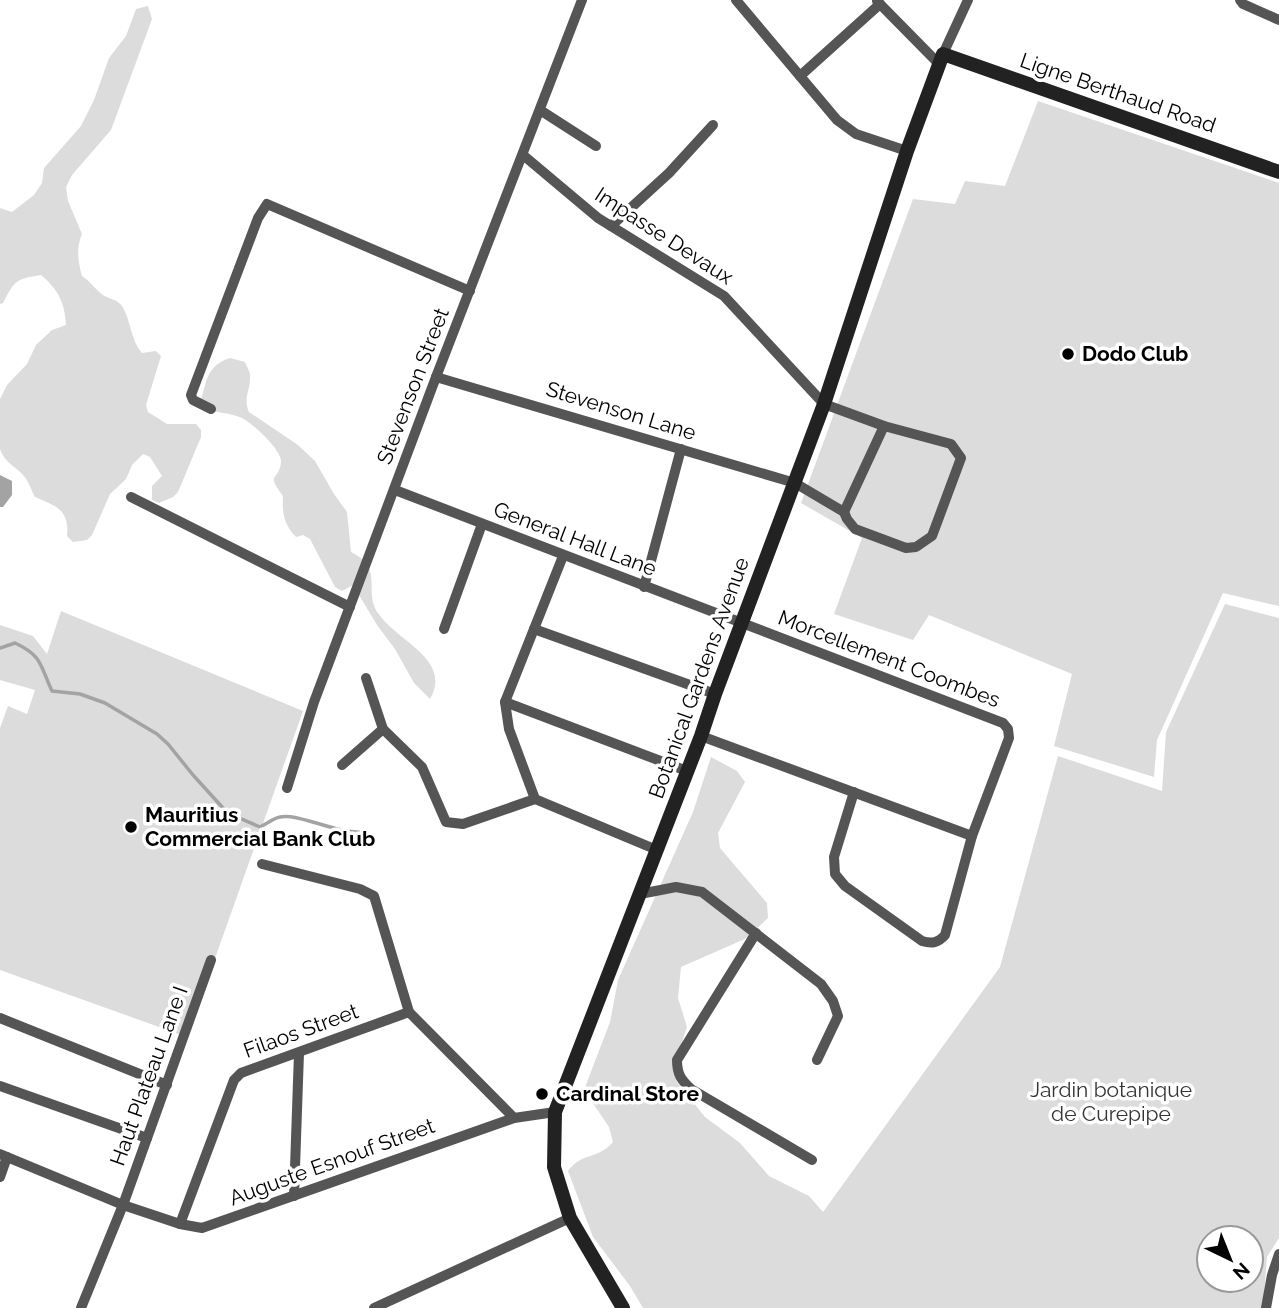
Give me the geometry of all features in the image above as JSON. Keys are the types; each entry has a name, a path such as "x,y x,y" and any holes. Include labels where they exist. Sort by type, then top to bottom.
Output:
{"street":[{"name":"Stevenson Street","path":"287,789 314,702 582,0"},
{"path":"736,0 837,120 856,134 907,151"},
{"path":"800,76 878,2 941,59 968,0"},
{"path":"1240,0 1243,4 1279,20"},
{"name":"Botanical Gardens Avenue","path":"623,1308 570,1218 554,1167 555,1112 701,736 824,404 907,151 941,59"},
{"name":"Ligne Berthaud Road","path":"941,59 1279,173"},
{"path":"540,110 596,146"},
{"path":"611,226 670,173 713,125"},
{"name":"Impasse Devaux","path":"523,155 577,202 611,226 724,296 824,404 951,444 961,458 932,536 916,547 906,548 855,528 844,512 795,483"},
{"path":"211,409 193,400 191,395 258,218 267,204 470,291"},
{"name":"Stevenson Lane","path":"436,377 795,483"},
{"path":"844,512 884,425"},
{"path":"644,587 681,449"},
{"name":"General Hall Lane","path":"395,490 742,623"},
{"path":"131,497 350,607"},
{"path":"444,629 482,524"},
{"path":"535,799 509,729 505,702 563,556"},
{"name":"Morcellement Coombes","path":"742,623 1003,723 1008,729 1009,738 972,836 945,935 940,941 930,944 922,941 845,886 835,874 834,857 854,792"},
{"path":"534,629 715,694"},
{"path":"366,678 383,729 422,767 446,822 463,824 535,799 657,850"},
{"path":"505,702 687,771"},
{"path":"342,765 383,729"},
{"path":"701,736 972,836"},
{"path":"262,864 360,889 374,897 409,1012 514,1118"},
{"path":"640,894 676,887 702,892 821,984 833,1001 838,1016 817,1060"},
{"path":"756,933 677,1060 677,1070 681,1080 691,1089 812,1160"},
{"name":"Haut Plateau Lane I","path":"81,1308 123,1205 211,960"},
{"name":"Filaos Street","path":"180,1223 234,1080 241,1073 409,1012"},
{"path":"0,1018 167,1085"},
{"path":"294,1196 299,1053"},
{"path":"0,1086 147,1138"},
{"name":"Auguste Esnouf Street","path":"4,1156 123,1205 202,1228 514,1118 555,1112"},
{"path":"0,1177 4,1156"},
{"path":"374,1308 570,1218"},
{"path":"1266,1308 1279,1254"}],"green space":[{"path":"148,6 152,19 111,130 72,175 66,187 68,201 82,234 78,255 82,276 103,295 122,306 135,342 142,353 156,351 161,356 146,405 148,412 167,424 196,424 201,430 201,437 178,492 173,497 159,503 152,500 152,486 162,476 150,457 143,454 132,465 126,479 110,494 92,535 87,540 73,542 67,536 64,515 55,506 35,497 25,477 7,461 0,449 0,399 7,385 27,364 36,345 52,330 66,325 60,297 41,275 17,282 0,304 0,208 12,212 34,195 42,183 44,168 81,126 94,100 109,58 126,36 136,9"},
{"name":"Dodo Club","path":"1038,101 1279,183 1279,606 1223,593 1157,740 1154,777 1054,746 1072,674 929,615 913,640 834,614 862,538 801,503 913,199 955,204 965,181 1005,186"},
{"path":"230,358 245,362 249,372 249,412 298,445 315,461 347,512 351,552 361,559 371,573 372,597 378,613 419,652 434,673 435,685 430,699 414,683 353,585 342,591 335,587 310,539 303,535 296,537 289,528 284,513 283,496 274,480 280,468 280,457 272,444 242,418 204,410 200,403 209,375 216,365"},
{"name":"Jardin botanique de Curepipe","path":"1225,604 1279,618 1279,1238 1267,1257 1265,1282 1265,1224 1195,1224 1195,1294 1264,1294 1263,1308 643,1308 593,1237 568,1171 579,1161 601,1152 613,1142 609,1127 584,1090 610,1022 618,980 693,812 711,757 737,771 745,782 718,833 720,848 767,903 768,918 747,938 681,967 678,998 687,1027 673,1068 677,1082 705,1117 740,1143 769,1176 809,1196 823,1212 1000,967 1058,756 1162,791 1166,732"},
{"name":"Mauritius Commercial Bank Club","path":"61,611 303,711 187,1037 0,970 0,728 8,706 27,714 35,690 0,680 0,625 33,636 47,654"}],"shaded area":[{"path":"0,475 12,481 12,495 3,507 0,507"}],"waterway":[{"path":"0,648 15,643 31,652 40,662 52,691 80,694 105,703 157,734 223,808 237,817 260,827 278,818 288,817 342,830 363,832"}],"place":[{"name":"Dodo Club","path":"1068,354"},
{"name":"Mauritius Commercial Bank Club","path":"131,827"},
{"name":"Cardinal Store","path":"542,1094"}]}
